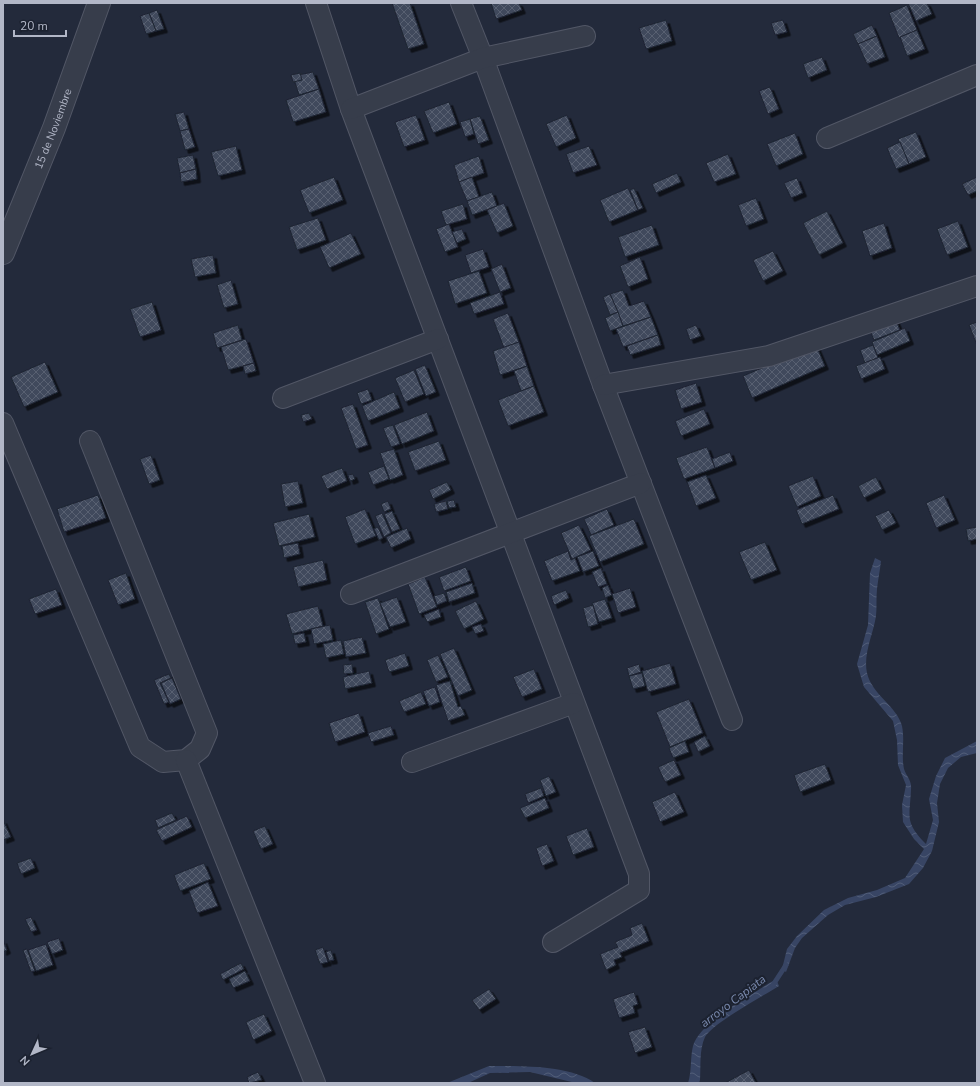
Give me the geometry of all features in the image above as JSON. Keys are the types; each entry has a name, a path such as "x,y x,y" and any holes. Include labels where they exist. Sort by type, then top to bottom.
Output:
{"street":[{"name":"15 de Noviembre","path":"3,253 54,128 99,3"},
{"path":"316,3 351,109 639,874 639,890 553,942"},
{"path":"461,3 483,58 603,385 732,720"},
{"path":"351,109 483,58 585,36"},
{"path":"827,138 977,75"},
{"path":"603,385 769,356 977,286"},
{"path":"283,398 438,339"},
{"path":"3,423 140,747 163,762 186,760 200,749 207,733 90,441"},
{"path":"351,594 641,483"},
{"path":"412,762 574,703"},
{"path":"186,760 315,1083"}],"water":[{"path":"875,558 881,561 877,589 875,623 866,659 867,673 874,688 895,712 902,726 903,764 911,786 911,824 926,844 933,820 929,799 936,776 945,758 977,741 977,753 961,757 948,768 940,784 937,803 939,822 932,851 923,868 909,884 876,897 845,905 828,915 802,938 795,948 786,972 782,969 787,949 797,936 824,910 848,898 877,890 905,878 924,849 914,839 903,822 902,805 906,785 898,765 897,740 893,721 864,687 857,664 868,625 870,573"},
{"path":"776,979 779,986 728,1017 710,1031 703,1042 699,1083 688,1083 693,1046 706,1027 741,1000"},
{"path":"489,1066 530,1067 559,1070 585,1077 595,1083 576,1083 530,1072 490,1073 468,1083 447,1083"}],"building":[{"path":"392,3 410,3 424,44 408,49"},
{"path":"491,3 519,3 522,10 496,19"},
{"path":"908,3 927,3 932,14 916,21"},
{"path":"907,5 917,30 899,38 889,13"},
{"path":"157,10 164,29 156,31 149,13"},
{"path":"149,13 156,31 146,34 140,16"},
{"path":"666,20 672,41 646,49 639,28"},
{"path":"783,20 787,32 775,35 771,23"},
{"path":"872,25 877,36 858,44 853,34"},
{"path":"917,30 925,49 907,56 900,37"},
{"path":"877,36 885,57 867,64 858,44"},
{"path":"822,57 827,70 808,78 803,64"},
{"path":"313,72 319,89 299,95 293,76"},
{"path":"300,73 302,80 293,82 291,75"},
{"path":"770,87 779,109 768,114 759,91"},
{"path":"319,89 326,112 293,122 286,100"},
{"path":"449,102 457,124 433,133 424,111"},
{"path":"184,112 189,129 180,131 175,114"},
{"path":"416,115 425,140 404,147 395,122"},
{"path":"567,115 576,138 556,147 546,124"},
{"path":"480,116 489,140 478,144 470,119"},
{"path":"470,119 474,134 465,137 460,122"},
{"path":"189,129 195,147 185,150 180,131"},
{"path":"916,132 926,157 909,164 898,139"},
{"path":"795,133 803,154 776,166 767,144"},
{"path":"900,142 909,164 896,169 887,148"},
{"path":"236,146 242,170 218,176 211,152"},
{"path":"589,146 597,165 573,173 566,154"},
{"path":"728,154 736,174 714,182 706,163"},
{"path":"193,155 196,169 180,173 177,158"},
{"path":"479,156 484,173 459,182 454,165"},
{"path":"196,169 197,179 181,182 180,173"},
{"path":"677,173 681,182 656,193 652,184"},
{"path":"334,177 343,200 309,213 300,190"},
{"path":"472,177 479,197 467,201 459,182"},
{"path":"977,177 977,191 968,195 962,184"},
{"path":"797,178 803,193 791,198 784,183"},
{"path":"628,188 638,210 609,222 600,200"},
{"path":"634,188 643,208 638,210 630,190"},
{"path":"492,192 497,206 472,215 467,201"},
{"path":"756,198 764,219 746,226 738,205"},
{"path":"504,203 513,226 497,233 487,210"},
{"path":"463,204 467,219 446,225 441,211"},
{"path":"827,211 843,243 819,255 803,223"},
{"path":"318,218 326,240 297,250 289,227"},
{"path":"958,221 968,247 947,255 937,229"},
{"path":"884,223 892,248 870,256 862,231"},
{"path":"449,224 458,247 445,252 436,229"},
{"path":"652,225 659,245 625,257 618,237"},
{"path":"462,229 466,239 457,243 452,232"},
{"path":"351,233 361,254 329,268 320,247"},
{"path":"483,249 489,267 471,273 465,255"},
{"path":"773,251 783,271 763,281 753,260"},
{"path":"213,255 216,273 195,277 191,259"},
{"path":"640,257 648,279 628,287 620,266"},
{"path":"502,264 511,288 500,292 491,269"},
{"path":"479,271 487,293 455,304 448,281"},
{"path":"231,280 238,304 224,308 217,285"},
{"path":"623,290 629,306 644,301 651,317 623,326 610,294"},
{"path":"500,292 504,304 474,314 470,303"},
{"path":"610,294 618,312 610,315 603,297"},
{"path":"152,302 161,330 140,337 130,309"},
{"path":"618,312 623,326 610,331 605,318"},
{"path":"508,313 519,342 504,348 493,319"},
{"path":"893,313 900,330 874,340 867,323"},
{"path":"651,317 658,335 623,347 616,329"},
{"path":"977,322 977,345 969,325"},
{"path":"238,325 242,340 217,348 213,333"},
{"path":"696,325 701,336 690,340 686,329"},
{"path":"905,328 910,341 877,355 872,342"},
{"path":"658,335 661,345 630,355 627,346"},
{"path":"246,339 254,363 228,370 221,347"},
{"path":"519,342 527,366 500,375 493,351"},
{"path":"816,345 825,366 752,398 743,376"},
{"path":"873,345 878,358 865,363 860,350"},
{"path":"880,357 885,369 861,379 856,366"},
{"path":"45,362 58,392 24,407 11,377"},
{"path":"254,363 256,371 245,374 243,366"},
{"path":"425,365 436,392 426,396 415,369"},
{"path":"527,366 534,386 521,391 514,371"},
{"path":"414,370 424,394 405,402 395,378"},
{"path":"696,383 702,402 681,409 675,390"},
{"path":"534,386 544,412 508,426 498,400"},
{"path":"368,389 372,400 361,404 357,393"},
{"path":"394,392 400,408 368,421 362,406"},
{"path":"353,404 368,445 356,449 341,408"},
{"path":"704,409 710,424 681,436 675,421"},
{"path":"427,412 434,431 402,444 394,425"},
{"path":"309,413 312,419 303,422 301,415"},
{"path":"393,425 400,444 391,447 383,428"},
{"path":"439,441 446,460 415,471 408,452"},
{"path":"707,447 715,468 684,479 676,458"},
{"path":"394,449 403,475 390,480 380,453"},
{"path":"730,452 733,461 715,468 712,459"},
{"path":"151,455 160,480 149,484 140,459"},
{"path":"384,466 389,479 373,485 368,472"},
{"path":"342,468 347,481 327,489 321,476"},
{"path":"353,474 355,479 350,481 348,475"},
{"path":"706,475 716,498 696,506 687,482"},
{"path":"813,476 821,496 797,507 788,486"},
{"path":"876,477 882,489 864,498 858,486"},
{"path":"298,481 303,503 285,507 281,484"},
{"path":"447,482 451,490 433,499 429,490"},
{"path":"98,495 106,518 64,532 57,509"},
{"path":"833,495 839,509 802,524 796,510"},
{"path":"944,495 955,520 936,528 926,503"},
{"path":"454,500 456,507 449,508 447,501"},
{"path":"388,501 391,509 384,512 381,504"},
{"path":"446,501 448,509 436,512 434,504"},
{"path":"365,509 376,536 355,544 345,517"},
{"path":"607,509 614,525 591,535 584,519"},
{"path":"889,510 896,523 882,530 875,516"},
{"path":"392,511 400,529 392,532 384,514"},
{"path":"382,513 391,533 384,537 375,516"},
{"path":"309,514 315,537 279,546 273,523"},
{"path":"634,519 644,544 600,562 589,536"},
{"path":"579,525 591,550 572,559 561,533"},
{"path":"378,527 383,538 379,540 374,529"},
{"path":"977,527 977,539 968,541 966,529"},
{"path":"407,528 411,539 391,548 386,537"},
{"path":"765,542 777,570 751,580 739,552"},
{"path":"298,543 300,554 284,558 282,546"},
{"path":"568,551 571,560 575,558 580,571 552,581 544,561"},
{"path":"593,551 599,566 583,572 577,557"},
{"path":"323,560 327,580 298,587 293,567"},
{"path":"466,567 471,581 444,591 439,577"},
{"path":"601,568 607,584 598,587 592,572"},
{"path":"126,573 135,599 118,605 108,580"},
{"path":"425,577 437,607 419,614 408,584"},
{"path":"472,583 475,593 449,602 446,592"},
{"path":"608,585 612,595 605,598 602,588"},
{"path":"630,588 636,607 618,613 612,594"},
{"path":"56,589 62,605 35,614 29,599"},
{"path":"566,590 569,598 554,605 551,596"},
{"path":"444,593 447,601 437,605 434,596"},
{"path":"397,597 406,622 390,627 380,603"},
{"path":"378,598 389,629 376,634 365,602"},
{"path":"605,599 612,618 599,622 592,603"},
{"path":"476,601 484,619 464,629 455,611"},
{"path":"593,605 598,624 588,627 583,608"},
{"path":"318,606 323,626 292,634 286,614"},
{"path":"439,609 441,617 427,622 424,615"},
{"path":"481,624 484,631 475,634 472,627"},
{"path":"330,625 333,640 314,644 311,629"},
{"path":"304,633 306,642 295,644 293,635"},
{"path":"362,637 366,653 346,657 343,641"},
{"path":"341,640 344,654 326,658 323,644"},
{"path":"454,648 472,690 458,696 440,654"},
{"path":"405,653 409,666 389,672 385,660"},
{"path":"438,655 448,677 436,682 427,660"},
{"path":"670,663 676,684 648,692 642,671"},
{"path":"352,664 353,673 344,674 343,665"},
{"path":"639,664 641,672 629,676 627,668"},
{"path":"534,669 542,689 522,697 513,677"},
{"path":"369,671 372,683 345,689 343,677"},
{"path":"642,673 645,686 633,689 629,676"},
{"path":"169,674 171,678 160,683 169,702 164,704 154,680"},
{"path":"172,678 181,699 170,704 161,683"},
{"path":"450,681 458,707 461,706 465,715 448,721 436,685"},
{"path":"435,687 440,702 429,706 423,691"},
{"path":"421,692 426,704 404,712 399,701"},
{"path":"689,699 703,733 670,747 656,712"},
{"path":"359,713 365,732 335,742 329,723"},
{"path":"391,726 394,735 371,742 368,733"},
{"path":"705,736 710,746 698,752 694,742"},
{"path":"685,741 689,752 673,758 669,748"},
{"path":"674,760 681,775 665,782 658,767"},
{"path":"825,764 831,780 800,792 794,775"},
{"path":"549,776 556,792 546,796 540,780"},
{"path":"541,788 544,796 528,803 525,794"},
{"path":"675,792 684,812 660,822 652,802"},
{"path":"545,798 549,808 525,818 520,808"},
{"path":"172,813 176,820 158,828 155,820"},
{"path":"187,816 192,827 162,841 156,830"},
{"path":"3,820 11,837 3,840"},
{"path":"265,826 273,844 261,849 253,831"},
{"path":"587,828 594,847 573,855 566,836"},
{"path":"547,844 554,861 542,866 536,848"},
{"path":"31,858 35,868 21,874 17,863"},
{"path":"204,863 211,879 180,891 174,875"},
{"path":"208,882 218,906 197,913 189,891"},
{"path":"31,917 37,930 31,932 25,919"},
{"path":"642,923 649,941 620,953 622,957 614,960 616,965 606,970 600,954 618,947 615,942 632,935 630,928"},
{"path":"59,938 63,950 52,954 47,942"},
{"path":"3,940 7,950 3,952"},
{"path":"46,944 53,965 36,971 28,950"},
{"path":"323,947 328,962 320,964 315,950"},
{"path":"27,949 35,971 31,972 23,950"},
{"path":"331,950 334,960 329,961 326,952"},
{"path":"241,963 244,969 223,980 220,974"},
{"path":"245,971 250,981 233,988 229,979"},
{"path":"489,989 496,999 479,1010 472,1000"},
{"path":"634,992 638,1004 633,1006 635,1013 619,1018 613,999"},
{"path":"264,1014 272,1031 253,1040 246,1022"},
{"path":"645,1027 652,1047 635,1053 628,1032"},
{"path":"749,1070 756,1083 725,1083"},
{"path":"258,1072 262,1080 249,1083 247,1077"}],"waterway":[{"name":"arroyo Capiata","path":"773,985 786,965"}]}
